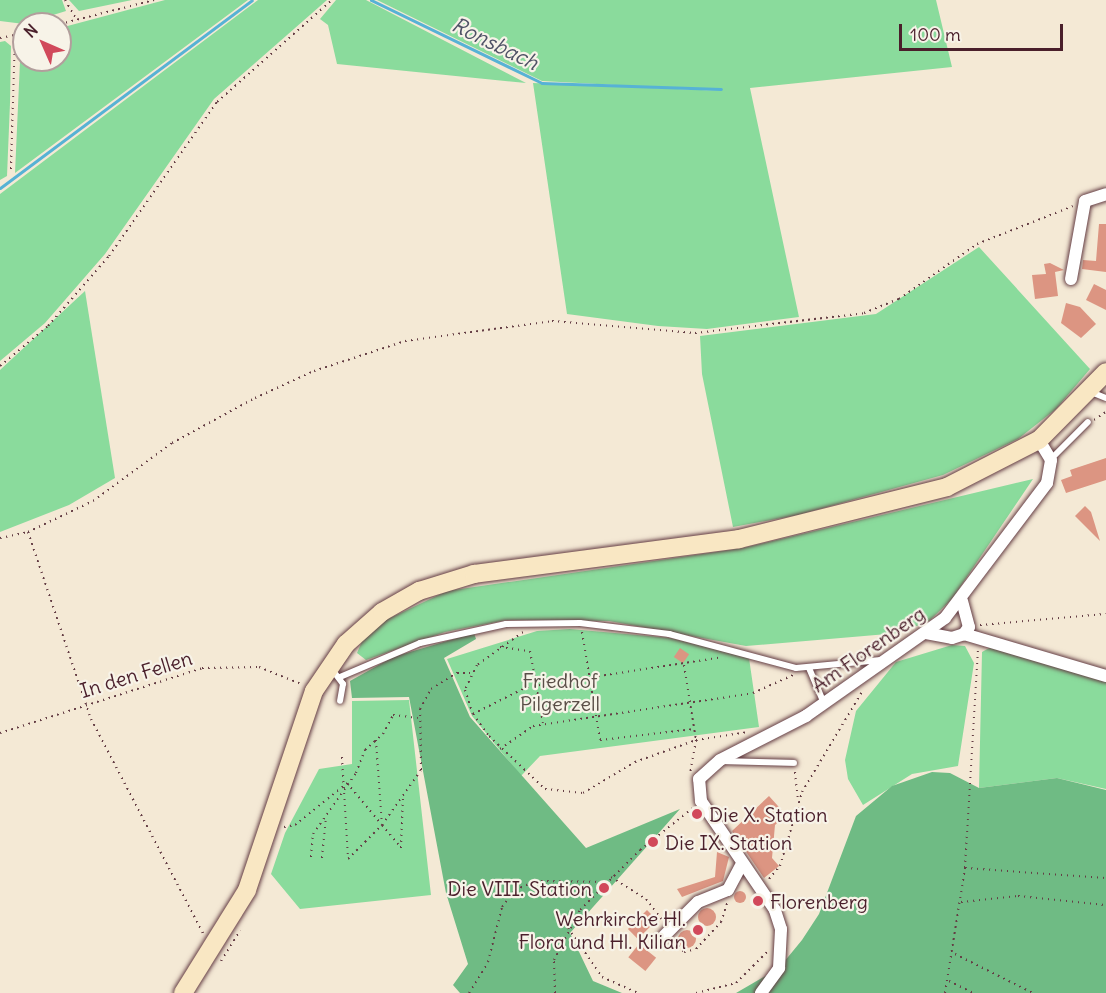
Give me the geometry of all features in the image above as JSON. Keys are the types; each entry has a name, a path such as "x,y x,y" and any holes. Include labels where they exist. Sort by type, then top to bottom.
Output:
{"street":[{"path":"1071,279 1084,201 1106,194"},
{"path":"183,993 214,951 254,871 314,691 334,672 369,622 436,585 500,569 710,543 804,525 947,487 1039,440 1098,395 1106,372"},
{"path":"1039,440 1051,460"},
{"name":"Am Florenberg","path":"697,785 707,768 824,703 881,660 926,633 962,601 1047,483 1051,460"},
{"path":"962,601 966,630 977,640 1106,676"},
{"path":"926,633 952,638 966,630"},
{"path":"697,785 701,801 741,866 775,910 781,944 779,968 761,993"},
{"path":"667,933 698,902 728,890 741,866"}],"lane":[{"path":"1051,460 1088,422"},
{"path":"340,701 334,672 446,636 534,624 580,623 669,634 798,668 881,660"},
{"path":"809,668 824,703"},
{"path":"720,760 794,763"}],"path":[{"path":"65,0 77,20"},
{"path":"72,21 154,0"},
{"path":"0,366 48,326 109,256 217,102 333,0"},
{"path":"11,169 14,72"},
{"path":"0,538 28,532 93,501 172,443 263,393 405,340 552,321 694,333 864,313 899,299 977,244 1084,201"},
{"path":"1088,422 1106,412"},
{"path":"28,532 84,703 214,951"},
{"path":"966,630 1106,614"},
{"path":"580,623 600,740 694,729"},
{"path":"534,624 500,647 470,673 465,690 473,714 500,749 545,789 566,794 583,793 635,762 696,740 755,730 768,734"},
{"path":"945,993 955,954 965,868 977,640"},
{"path":"500,647 530,651 543,725"},
{"path":"473,714 537,685 684,665 746,653"},
{"path":"684,665 696,740 689,770 697,785"},
{"name":"In den Fellen","path":"0,733 169,675 217,666 271,670 314,691"},
{"path":"500,749 514,735 543,725 776,686 798,668"},
{"path":"342,757 347,783 348,860 382,825 421,770 418,718 431,689 457,673 470,673"},
{"path":"760,888 780,866 798,801 869,679"},
{"path":"310,857 313,834 393,715 418,718"},
{"path":"376,740 382,825"},
{"path":"794,763 798,801"},
{"path":"347,783 401,848 403,796"},
{"path":"282,828 295,825 347,783"},
{"path":"555,993 554,960 568,928 611,877 701,801"},
{"path":"322,858 327,814"},
{"path":"965,868 1106,878"},
{"path":"611,877 651,906 667,933 681,948 696,949 714,930 725,912 728,890"},
{"path":"469,993 488,962 502,907 515,890 535,881 606,882"},
{"path":"961,902 1018,896 1106,905"},
{"path":"568,928 602,977 638,993"},
{"path":"696,993 736,983 781,944"},
{"path":"955,954 1033,993"},
{"path":"949,981 974,993"}],"green space":[{"path":"0,0 62,0 66,11 12,12 12,22 0,21"},
{"path":"69,0 132,0 79,11"},
{"path":"165,0 248,0 15,173 20,72 72,72 72,25"},
{"path":"258,0 327,0 214,99 105,254 45,323 0,361 0,194"},
{"path":"336,0 366,0 526,83 337,64 328,25 320,19"},
{"path":"377,0 936,0 952,67 750,88 799,317 707,329 658,326 567,314 533,83 725,91 542,81"},
{"path":"5,41 11,46 10,103 7,176 0,180 0,42"},
{"path":"979,247 1090,369 1056,409 1018,439 943,475 798,515 733,527 702,374 700,336 876,314"},
{"path":"85,291 115,478 69,505 0,532 0,370"},
{"path":"1033,479 952,599 929,621 899,633 746,646 609,621 507,620 445,632 366,660 357,653 363,639 386,620 447,591 743,548"},
{"name":"Friedhof Pilgerzell","path":"570,629 671,638 749,658 759,727 540,756 521,776 472,716 447,659 537,631"},
{"path":"474,633 476,639 444,658 470,717 586,848 680,809 570,933 593,981 622,993 460,993 453,985 468,964 446,893 409,697 352,698 350,681 393,657"},
{"path":"952,645 965,646 974,663 958,766 912,774 863,805 848,779 845,760 856,711 896,662"},
{"path":"991,647 1106,681 1106,789 1057,778 979,788 982,652"},
{"path":"409,700 431,895 300,909 271,874 285,833 319,769 352,764 352,701"},
{"name":"Florenberg","path":"932,772 950,773 979,788 1057,778 1106,790 1106,993 736,993 779,968 802,940 819,914 856,816 892,786"}],"building":[{"path":"1099,224 1106,224 1106,272 1082,269 1083,260 1096,261"},
{"path":"1050,263 1064,270 1055,272 1058,296 1035,299 1032,275 1046,274 1044,264"},
{"path":"1094,284 1106,290 1106,310 1086,300"},
{"path":"1066,303 1080,307 1096,324 1081,338 1061,323"},
{"path":"1106,458 1106,480 1066,493 1061,480 1072,476 1070,470"},
{"path":"1085,506 1091,512 1100,541 1075,516"},
{"path":"680,648 689,654 683,663 674,657"},
{"path":"769,796 786,815 775,825 772,858 779,866 764,878 732,831"},
{"path":"717,852 729,857 723,881 682,897 677,889 715,877"},
{"path":"742,891 745,892 745,902 738,903 735,902 734,895 735,892"},
{"path":"703,908 711,908 716,913 714,924 703,926 698,921 698,913"},
{"path":"647,910 657,920 638,939 628,929"},
{"path":"683,930 691,930 696,935 694,946 683,948 678,943 678,935"},
{"path":"639,944 656,958 645,971 628,957"}],"waterway":[{"name":"Ronsbach","path":"0,188 252,0"},
{"name":"Ronsbach","path":"371,0 542,83 721,89"}],"place":[{"name":"Die X. Station","path":"697,814"},
{"name":"Die IX. Station","path":"653,842"},
{"name":"Die VIII. Station","path":"604,888"},
{"name":"Florenberg","path":"758,901"},
{"name":"Wehrkirche Hl. Flora und Hl. Kilian","path":"698,930"}]}
